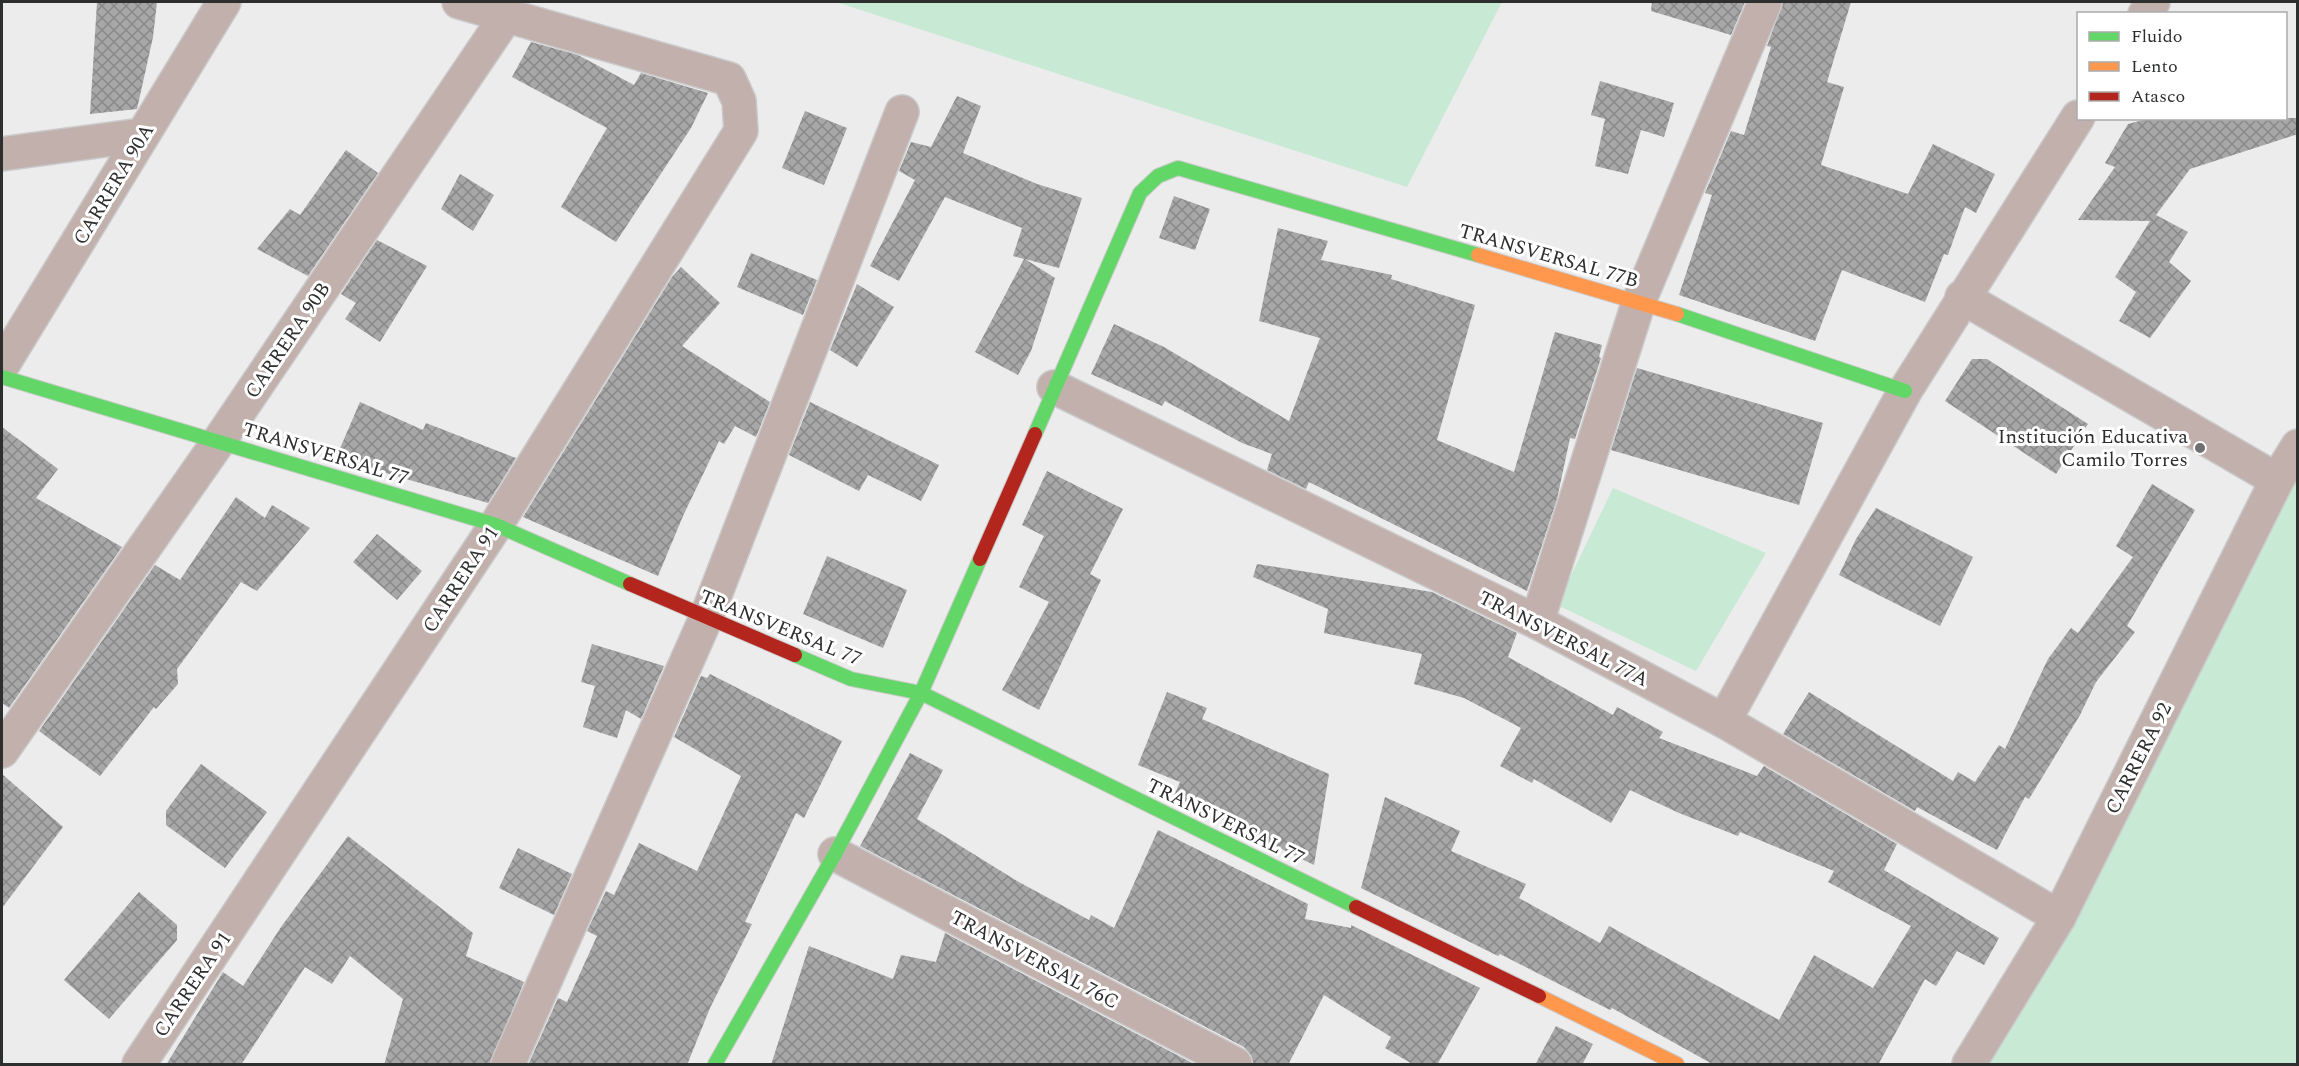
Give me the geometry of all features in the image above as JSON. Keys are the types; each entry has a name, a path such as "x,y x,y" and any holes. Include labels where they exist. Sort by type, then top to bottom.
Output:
{"street":[{"name":"CARRERA 90A","path":"2,366 224,2"},
{"path":"459,2 507,15"},
{"path":"1537,622 1639,301 1764,2"},
{"name":"CARRERA 91","path":"139,1065 496,525 741,131 739,101 729,78 507,15"},
{"name":"CARRERA 90B","path":"2,752 219,441 507,15"},
{"path":"508,1065 706,618 902,112"},
{"path":"1724,721 1905,391 1962,297 2077,120"},
{"path":"2,154 142,135"},
{"name":"TRANSVERSAL 77B","path":"1054,387 1140,193 1158,176 1178,168 1639,301 1905,391"},
{"path":"1962,297 2277,480"},
{"name":"TRANSVERSAL 77","path":"2,377 496,525 851,679 921,693 1677,1065"},
{"path":"715,1065 835,854 921,693 1054,387"},
{"name":"TRANSVERSAL 77A","path":"1054,387 1537,622 1724,721 2059,917"},
{"name":"CARRERA 92","path":"1970,1065 2059,917 2277,480 2298,446"},
{"name":"TRANSVERSAL 76C","path":"835,854 1235,1065"}],"green space":[{"path":"836,2 1502,2 1407,187"},
{"path":"2297,445 2297,1064 1969,1064"},
{"path":"1613,488 1766,553 1696,671 1557,605"}],"building":[{"path":"97,2 157,2 153,37 137,109 90,114"},
{"path":"1652,2 1745,2 1731,35 1651,11"},
{"path":"1783,2 1851,2 1827,82 1844,87 1821,165 1908,194 1933,144 1995,174 1976,213 1965,207 1948,255 1944,254 1925,302 1842,270 1815,341 1679,295 1712,195 1705,193 1731,131 1744,135 1771,47 1767,46"},
{"path":"531,42 578,55 634,85 641,73 708,93 691,128 616,242 561,207 607,128 512,77"},
{"path":"1600,81 1674,103 1664,137 1641,130 1628,174 1595,166 1605,119 1591,115"},
{"path":"957,96 981,106 963,153 1037,184 1082,198 1059,268 1025,259 1055,278 1031,351 1018,375 975,352 1024,259 1013,256 1022,228 945,197 899,281 870,266 915,180 899,171 911,142 931,147"},
{"path":"805,111 847,128 824,185 782,168"},
{"path":"2287,118 2298,118 2298,134 2190,169 2156,215 2188,232 2169,262 2191,281 2150,338 2119,321 2136,292 2115,277 2150,221 2078,220 2115,167 2105,163 2128,124 2143,120 2287,120"},
{"path":"346,150 378,173 308,276 257,249 290,209 300,215"},
{"path":"460,174 494,195 473,231 441,209"},
{"path":"1174,196 1210,209 1195,250 1159,238"},
{"path":"1278,228 1328,241 1321,260 1392,275 1391,279 1475,305 1437,440 1514,472 1555,332 1602,345 1599,357 1601,358 1575,439 1570,438 1557,499 1527,591 1309,482 1306,489 1267,470 1272,454 1242,443 1165,401 1162,406 1091,374 1114,324 1164,347 1289,421 1320,338 1259,321"},
{"path":"377,240 427,266 380,342 345,319 356,303 341,294"},
{"path":"751,253 817,280 803,315 737,287"},
{"path":"681,267 720,303 682,346 770,402 756,437 735,426 724,444 719,441 683,516 658,576 523,517 672,277"},
{"path":"857,284 894,307 857,367 830,350"},
{"path":"1972,359 1987,359 2088,424 2056,474 1945,401"},
{"path":"1637,368 1823,423 1799,505 1611,450"},
{"path":"360,402 423,430 426,423 516,458 488,503 379,471 338,453"},
{"path":"810,402 939,465 921,501 868,475 859,491 789,455"},
{"path":"2,427 58,469 36,498 122,547 9,708 2,703"},
{"path":"1047,471 1123,509 1090,574 1101,580 1039,710 1002,690 1049,602 1019,587 1044,536 1022,525"},
{"path":"2152,484 2195,510 2127,626 2135,632 2096,682 2080,715 2029,799 2025,797 1997,850 1917,807 1915,811 1783,734 1809,692 1953,781 1958,772 1975,782 1999,745 2005,749 2048,659 2071,628 2078,633 2133,557 2116,546"},
{"path":"236,497 265,518 272,505 310,528 257,591 241,582 177,669 178,684 156,709 154,707 100,776 39,731 155,565 180,580"},
{"path":"1876,508 1973,557 1940,626 1839,575 1856,539"},
{"path":"377,534 422,571 397,600 353,562"},
{"path":"827,556 907,590 883,648 803,614"},
{"path":"1257,564 1432,592 1517,633 1508,657 1613,715 1617,707 1663,732 1659,738 1757,776 1764,766 1897,844 1884,870 1999,938 1984,965 1957,951 1936,986 1925,979 1878,1065 1714,1065 1612,1008 1610,1010 1500,954 1498,956 1361,888 1385,797 1460,831 1451,851 1526,884 1519,898 1600,943 1609,926 1779,1020 1814,955 1873,988 1911,926 1828,882 1834,871 1740,832 1738,836 1679,813 1630,790 1611,823 1534,779 1532,783 1500,766 1521,728 1464,698 1414,684 1422,654 1324,633 1328,609 1253,577"},
{"path":"592,644 664,666 641,719 626,710 617,738 583,727 595,686 581,682"},
{"path":"710,674 842,741 804,818 796,813 745,922 752,924 710,1008 687,1065 528,1065 558,998 567,1002 597,936 587,931 606,891 614,895 639,843 697,871 741,776 674,737 701,676 707,678"},
{"path":"1167,692 1207,708 1202,719 1329,774 1314,865 1174,796 1180,782 1138,765"},
{"path":"910,753 943,770 917,819 1017,881 1089,920 1091,915 1114,928 1158,830 1308,904 1305,919 1351,928 1351,925 1480,988 1437,1065 1414,1065 1385,1048 1391,1037 1324,995 1288,1065 1254,1065 1251,1055 1244,1047 860,846"},
{"path":"201,764 267,812 225,868 166,825 166,811"},
{"path":"2,774 63,827 2,908"},
{"path":"348,836 473,933 466,956 524,982 490,1065 384,1065 403,999 350,956 332,984 305,967 241,1065 166,1065 223,972 243,986 281,927"},
{"path":"518,848 572,874 554,915 499,888"},
{"path":"139,892 177,925 177,940 109,1019 64,980"},
{"path":"945,933 1196,1065 771,1065 809,946 893,979 901,955 936,962"},
{"path":"1556,1026 1593,1044 1582,1065 1535,1065"}],"traffic: fast":[{"path":"1035,434 1140,193 1158,176 1178,168 1478,255"},
{"path":"1677,314 1905,391"},
{"path":"2,377 496,525 630,584"},
{"path":"715,1064 835,854 921,693 980,559"},
{"path":"795,655 851,679 921,693 1356,907"}],"traffic: slow":[{"path":"1478,255 1677,314"},
{"path":"1539,996 1677,1064"}],"traffic: jam":[{"path":"980,559 1035,434"},
{"path":"630,584 795,655"},
{"path":"1356,907 1539,996"}],"place":[{"name":"Institución Educativa Camilo Torres","path":"2200,448"}]}
